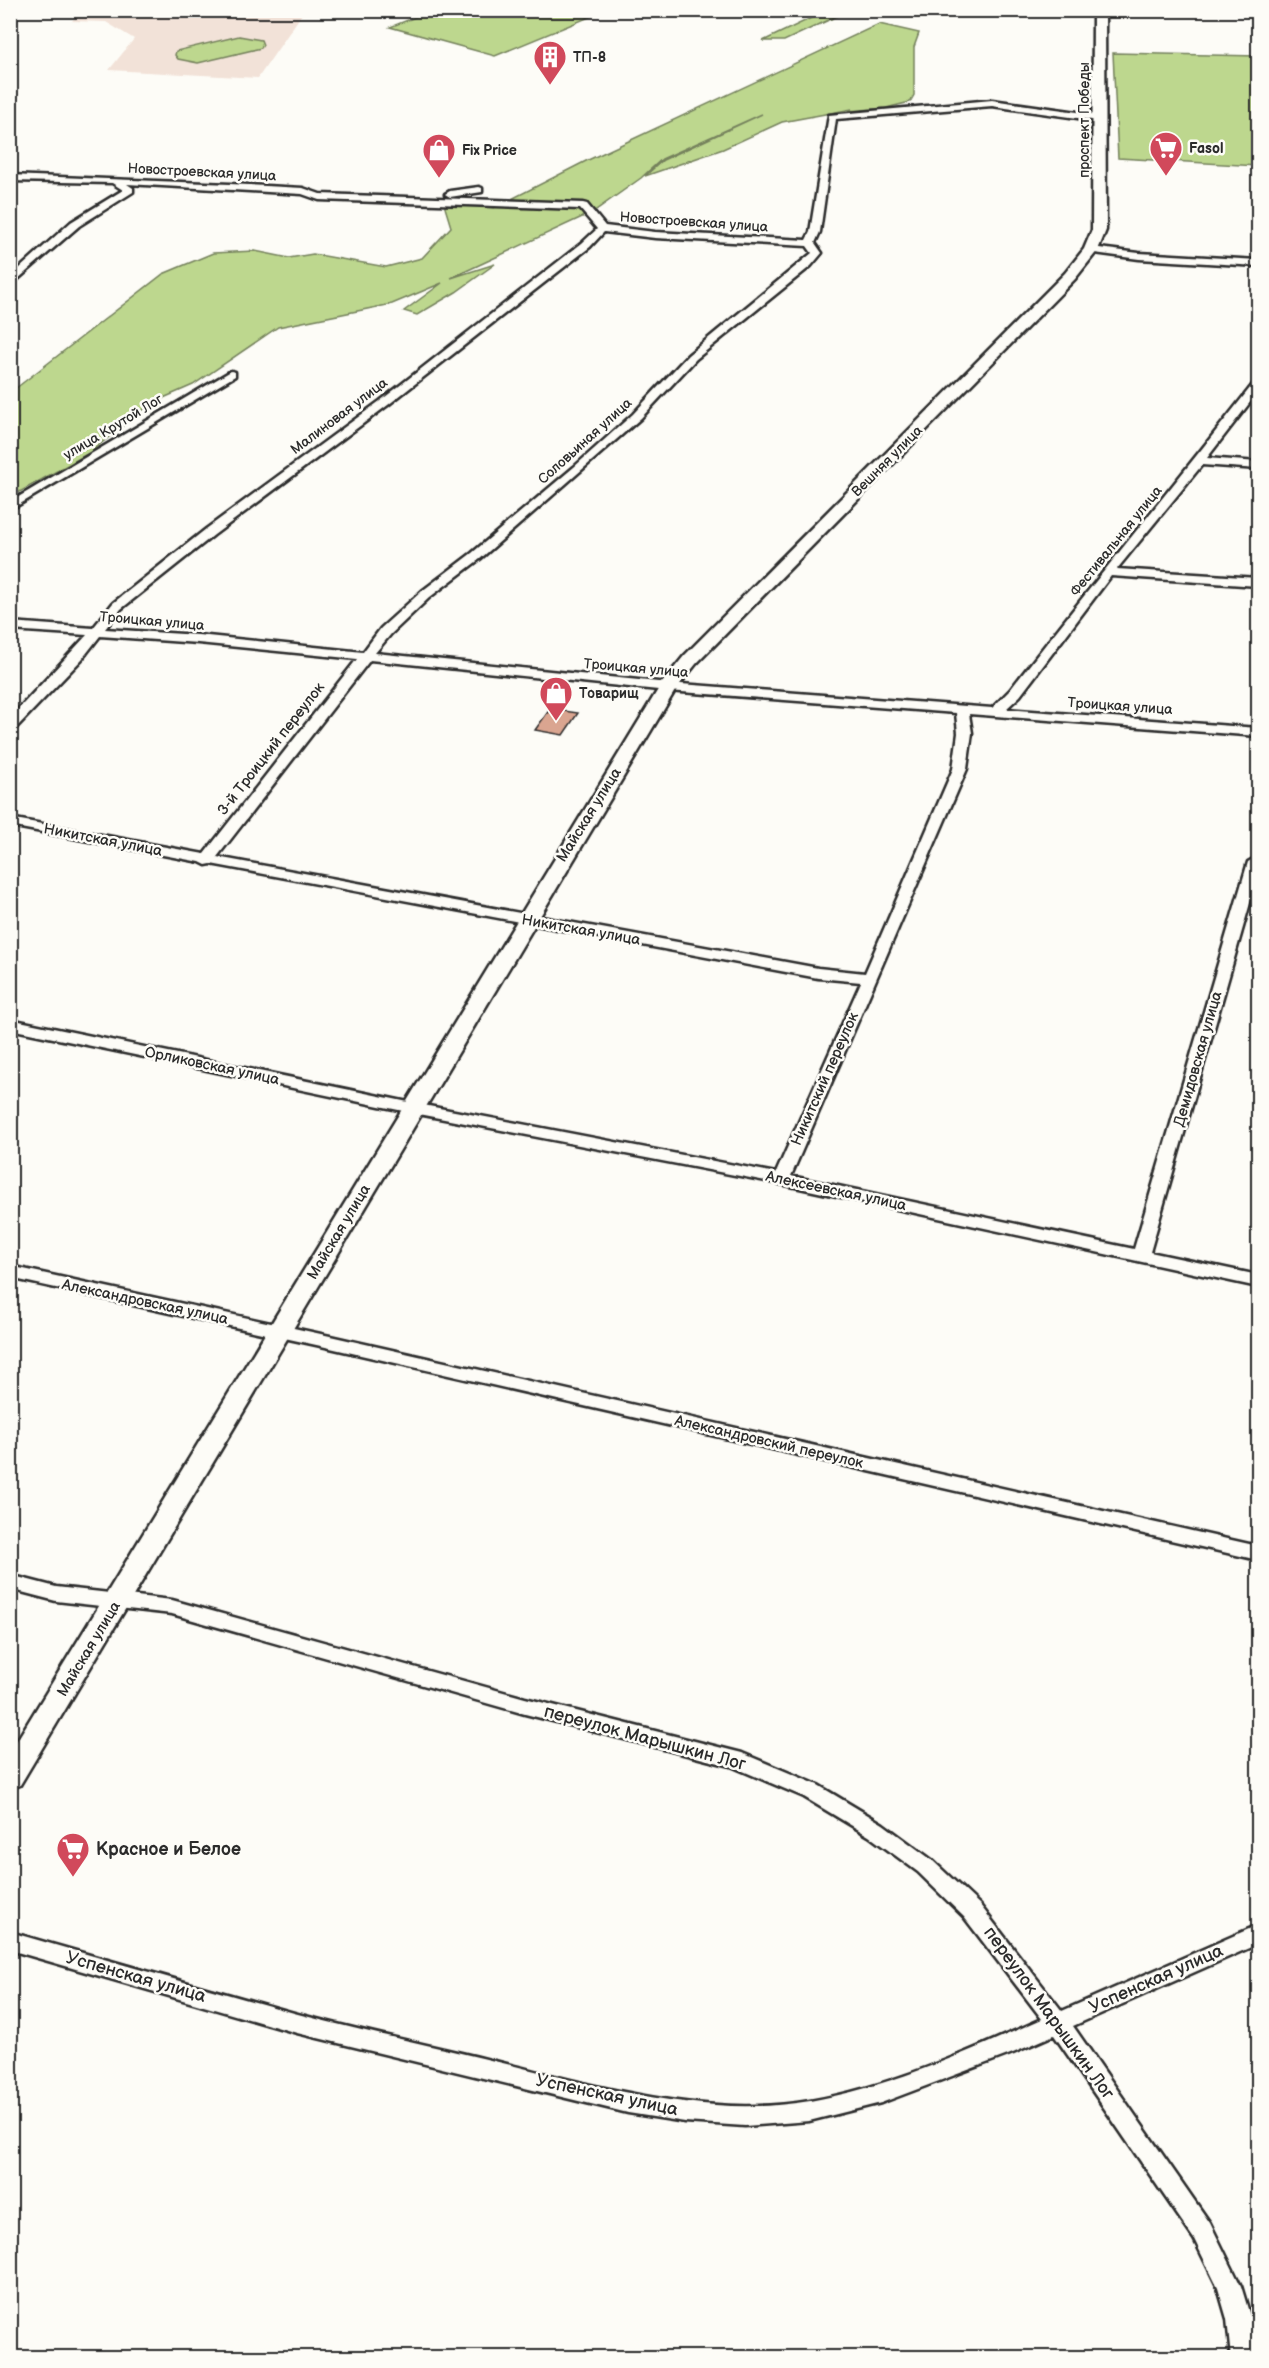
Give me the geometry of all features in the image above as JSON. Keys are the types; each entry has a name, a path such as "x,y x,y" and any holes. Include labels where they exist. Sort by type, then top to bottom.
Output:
{"street":[{"name":"проспект Победы","path":"1099,10 1099,230"},
{"path":"810,243 815,232 832,117 992,103 1100,118"},
{"path":"10,170 217,180 421,198 479,190"},
{"name":"Новостроевская улица","path":"10,178 114,180 303,191 319,197 583,206 602,229 655,235 810,243"},
{"path":"10,283 75,224 130,190 114,180"},
{"name":"Малиновая улица","path":"10,726 76,656 117,606 287,474 384,403 586,245 602,229"},
{"name":"Вешняя улица","path":"668,687 690,660 1070,276 1091,250 1099,230"},
{"name":"Соловьиная улица","path":"363,657 386,631 426,594 476,556 579,469 637,416 692,357 807,264 817,253 810,243"},
{"path":"1091,250 1139,256 1258,263"},
{"name":"улица Крутой Лог","path":"10,507 231,374"},
{"name":"Фестивальная улица","path":"994,713 1015,693 1108,572 1200,461 1258,385"},
{"path":"1200,461 1258,466"},
{"path":"1108,572 1258,582"},
{"name":"Троицкая улица","path":"10,626 198,639 668,687 1258,732"},
{"name":"3-й Троицкий переулок","path":"206,861 363,657"},
{"name":"Майская улица","path":"10,1778 525,920 668,687"},
{"path":"870,978 960,769 965,733 962,710"},
{"name":"Никитская улица","path":"10,822 525,920 818,973 870,978"},
{"name":"Демидовская улица","path":"1140,1257 1256,862"},
{"name":"Никитский переулок","path":"781,1179 870,978"},
{"name":"Орликовская улица","path":"10,1024 413,1108"},
{"name":"Алексеевская улица","path":"413,1108 781,1179 1258,1281"},
{"name":"Александровская улица","path":"10,1272 280,1331"},
{"name":"Александровский переулок","path":"280,1331 1258,1553"},
{"name":"переулок Марышкин Лог","path":"10,1582 56,1594 172,1607 525,1706 735,1759 811,1791 876,1830 916,1860 972,1911 1057,2022 1202,2231 1232,2297 1239,2319 1243,2358"},
{"name":"Успенская улица","path":"10,1941 297,2023 628,2103 685,2112 745,2116 809,2111 881,2093 1005,2046 1258,1934"}],"shaded area":[{"path":"81,10 304,11 258,78 109,70 134,39 106,22 72,21"}],"green space":[{"path":"433,10 604,11 495,56 390,27"},
{"path":"828,10 848,11 784,41 763,41"},
{"path":"879,24 919,33 914,47 914,95 910,102 886,108 848,111 852,109 782,122 723,149 645,176 663,160 762,114 662,159 641,178 593,212 451,278 495,264 456,292 417,315 404,311 442,283 392,304 278,327 193,385 152,403 89,453 16,494 11,494 11,392 163,274 213,253 255,251 289,258 313,254 386,267 422,258 451,227 443,201 494,208 586,161"},
{"path":"239,36 261,40 263,45 261,48 198,63 178,59 175,55 176,51"},
{"path":"1113,53 1258,56 1258,166 1118,158"}],"building":[{"name":"Товарищ","path":"550,709 578,713 563,735 535,730"}],"place":[{"name":"ТП-8","path":"550,86"},
{"name":"Fasol","path":"1166,177"},
{"name":"Fix Price","path":"439,179"},
{"name":"Товарищ","path":"556,722"},
{"name":"Красное и Белое","path":"73,1878"}]}
